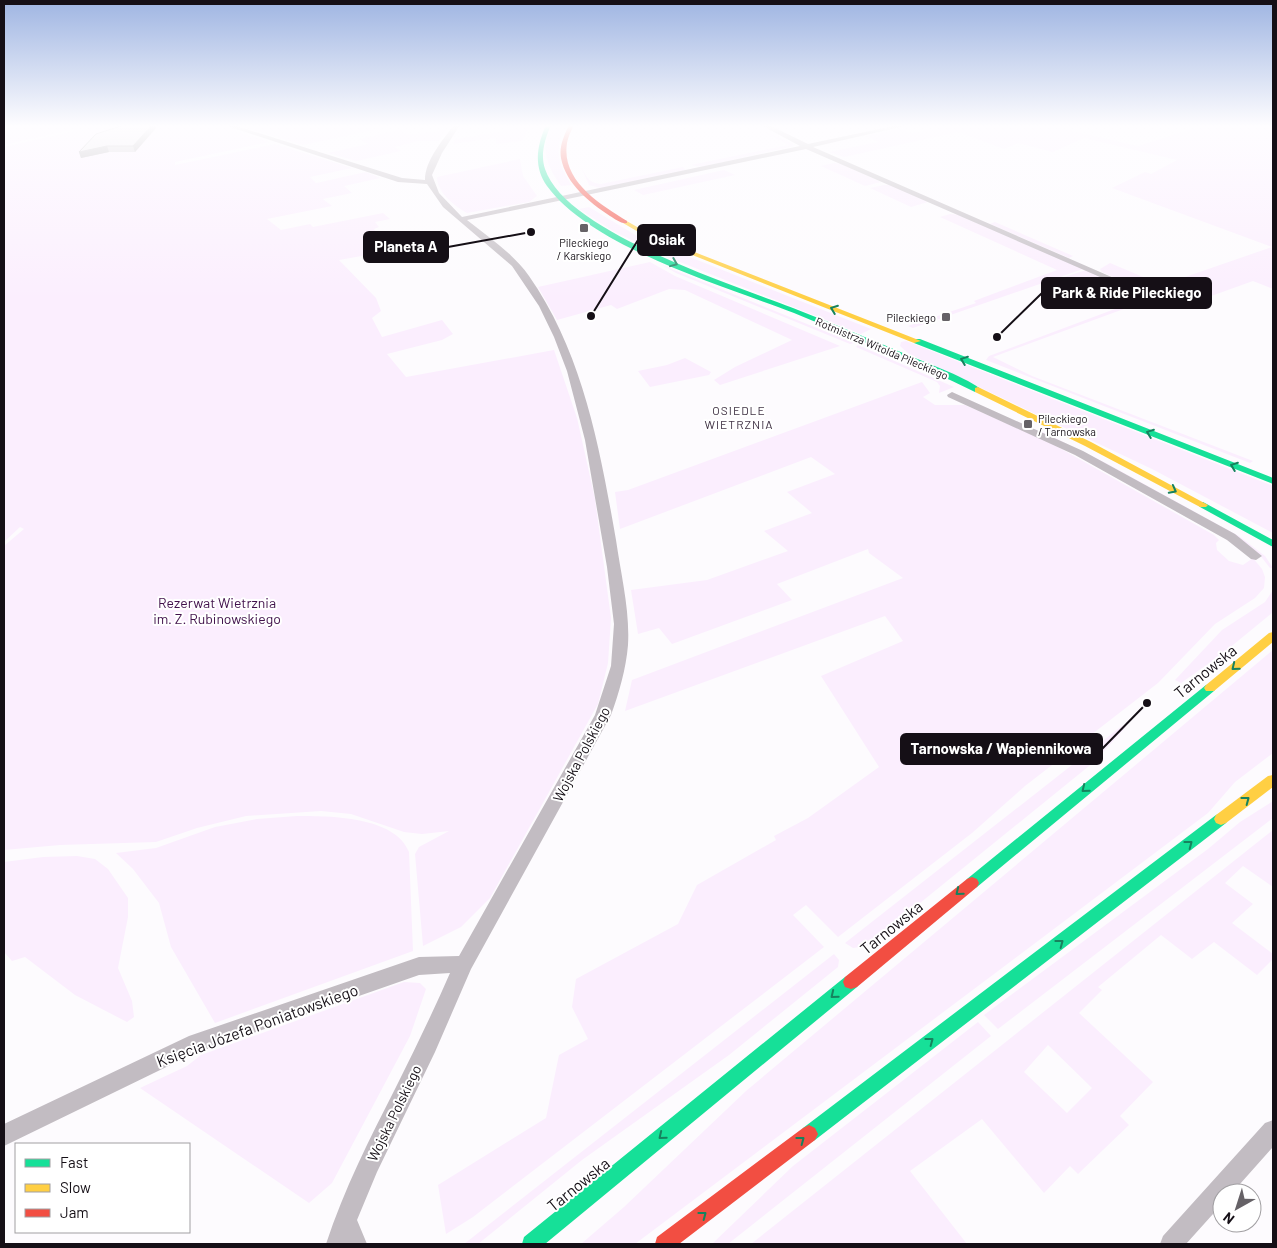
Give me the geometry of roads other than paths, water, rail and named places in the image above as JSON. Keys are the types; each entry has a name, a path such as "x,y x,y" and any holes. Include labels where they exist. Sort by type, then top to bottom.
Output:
{"main road":[{"name":"Rotmistrza Witolda Pileckiego","path":"550,183 562,199 582,216 629,244 896,353 973,387 1100,450 1273,544"},
{"name":"Rotmistrza Witolda Pileckiego","path":"577,183 586,194 620,220 665,243 1273,481"},
{"path":"1261,537 1273,555"},
{"name":"Tarnowska","path":"531,1244 1273,636"},
{"path":"664,1244 1273,780"}],"street":[{"name":"Wojska Polskiego","path":"338,1244 345,1221 464,964 603,716 610,699 619,659 621,636 614,569 595,450 563,350 550,321 525,275 504,253 439,199 431,183"},
{"path":"462,218 636,183"},
{"path":"893,183 1165,302"},
{"path":"952,395 1070,449 1231,537 1240,550 1256,556"},
{"name":"Księcia Józefa Poniatowskiego","path":"4,1135 190,1046 419,966 464,964"},
{"path":"1171,1244 1273,1131"},
{"path":"345,1221 356,1244"}],"place":[{"name":"Pileckiego / Karskiego","path":"584,228"},
{"name":"Planeta A","path":"531,232"},
{"name":"Osiak","path":"591,316"},
{"name":"Pileckiego","path":"946,317"},
{"name":"Park & Ride Pileckiego","path":"997,337"},
{"name":"Pileckiego / Tarnowska","path":"1028,424"},
{"name":"Tarnowska / Wapiennikowa","path":"1147,703"}],"district":[{"name":"OSIEDLE WIETRZNIA","path":"739,417"}],"park label":[{"name":"Rezerwat Wietrznia im. Z. Rubinowskiego","path":"217,610"}]}
